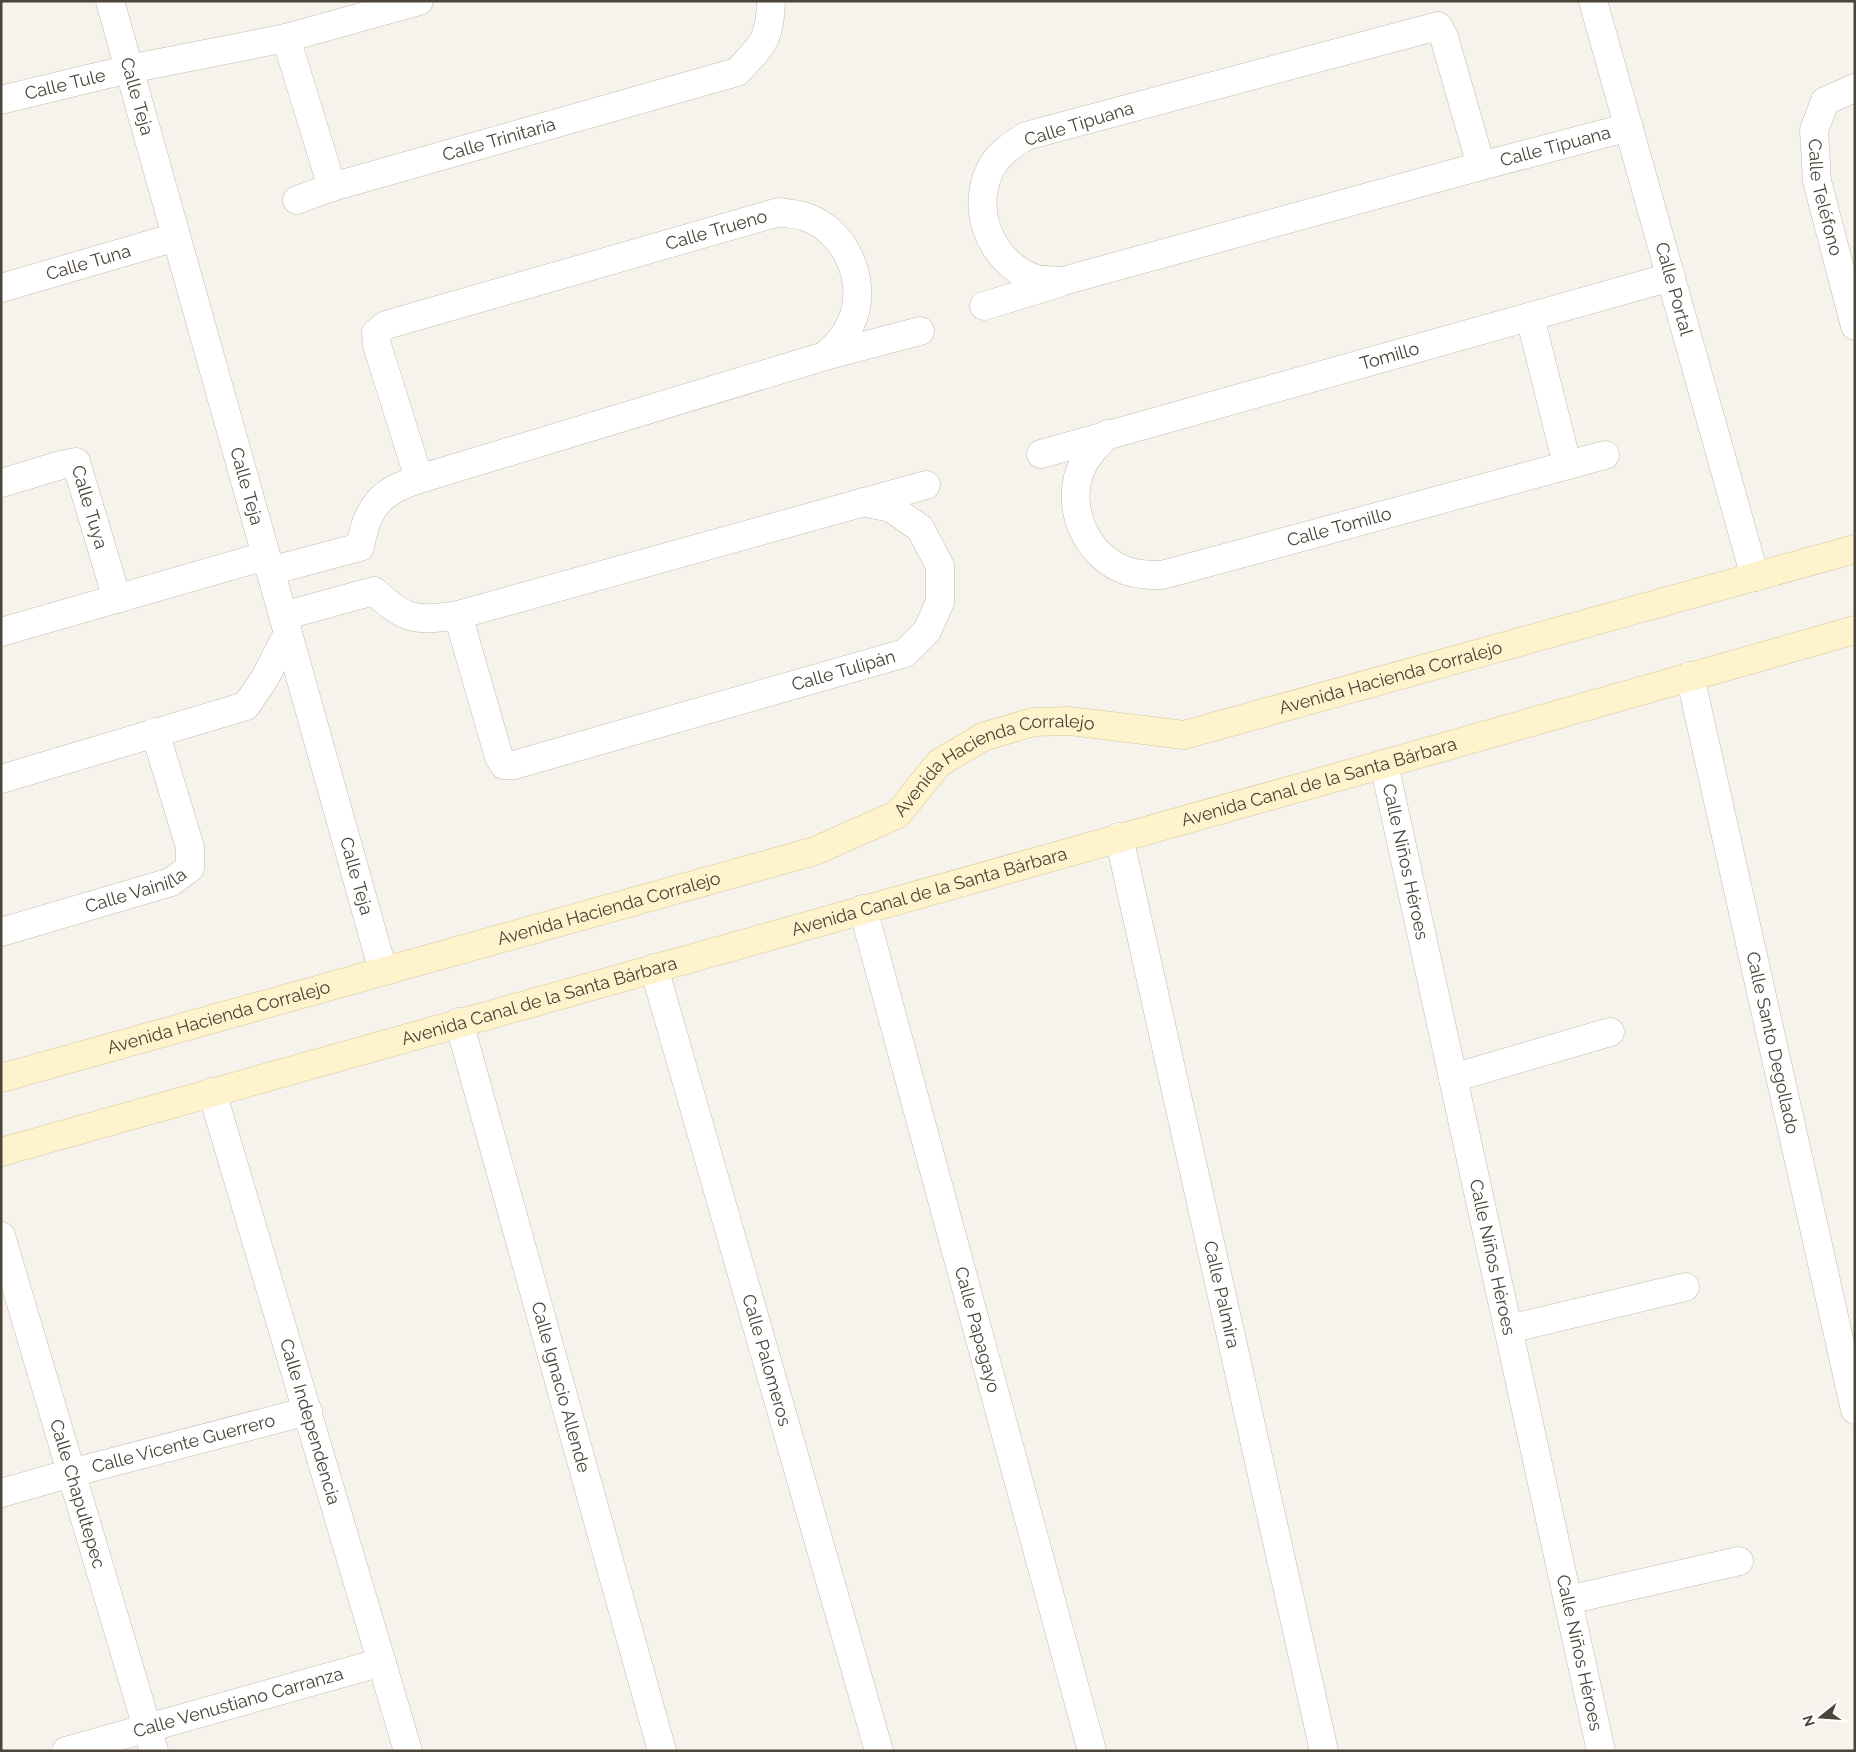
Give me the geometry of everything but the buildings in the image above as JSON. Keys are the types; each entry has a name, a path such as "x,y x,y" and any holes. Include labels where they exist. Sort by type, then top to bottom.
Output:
{"main road":[{"name":"Avenida Hacienda Corralejo","path":"1,1078 815,851 898,814 939,763 983,737 1033,722 1070,721 1184,735 1855,549"},
{"name":"Avenida Canal de la Santa Bárbara","path":"1,1152 1855,630"}],"street":[{"name":"Calle Teja","path":"110,1 383,971"},
{"path":"129,69 286,38 419,1"},
{"name":"Calle Trinitaria","path":"297,200 332,187 737,72 762,45 770,24 771,1"},
{"name":"Calle Portal","path":"1593,1 1755,577"},
{"name":"Calle Tipuana","path":"1482,166 1444,37 1438,26 1026,136 1008,148 995,163 987,178 983,193 982,217 992,243 1009,263 1034,278 1063,282 1482,166 1629,128"},
{"path":"286,38 332,187"},
{"name":"Calle Tule","path":"1,100 129,69"},
{"name":"Calle Teléfono","path":"1855,88 1825,102 1814,130 1818,181 1855,326"},
{"name":"Calle Trueno","path":"268,564 360,547 364,527 372,509 391,490 419,479 825,356 843,338 852,321 858,296 855,270 846,250 825,227 806,217 779,212 386,325 376,333 377,345 419,479"},
{"name":"Calle Tuna","path":"1,288 176,237"},
{"name":"Tomillo","path":"1041,454 1671,277"},
{"path":"984,306 1063,282"},
{"path":"1530,317 1567,464"},
{"path":"825,356 920,331"},
{"name":"Calle Tomillo","path":"1108,434 1090,453 1080,470 1076,489 1076,506 1081,526 1091,544 1109,562 1127,571 1143,575 1162,575 1605,455"},
{"name":"Calle Tuya","path":"1,483 76,462 81,472 117,599"},
{"path":"863,502 926,485"},
{"name":"Calle Tulipán","path":"286,624 374,591 392,608 410,617 430,620 458,615 863,502 891,508 920,528 940,566 940,602 927,631 905,653 514,765 504,765 498,757 458,615"},
{"path":"1,632 117,599 268,564"},
{"path":"1,779 246,706 265,678 286,624"},
{"name":"Calle Santo Degollado","path":"1690,676 1855,1410"},
{"name":"Calle Vainilla","path":"1,932 171,882 190,868 190,847 155,732"},
{"name":"Calle Niños Héroes","path":"1384,764 1601,1751"},
{"name":"Calle Palmira","path":"1119,837 1324,1751"},
{"name":"Calle Papagayo","path":"863,909 1092,1751"},
{"name":"Calle Palomeros","path":"654,968 879,1751"},
{"name":"Calle Ignacio Allende","path":"459,1022 662,1751"},
{"path":"1453,1078 1610,1032"},
{"name":"Calle Independencia","path":"212,1092 408,1751"},
{"name":"Calle Chapultepec","path":"1,1236 151,1739"},
{"path":"1509,1329 1685,1287"},
{"name":"Calle Vicente Guerrero","path":"1,1493 308,1411"},
{"path":"1568,1600 1739,1561"},
{"name":"Calle Venustiano Carranza","path":"66,1751 151,1739 382,1662"}]}
